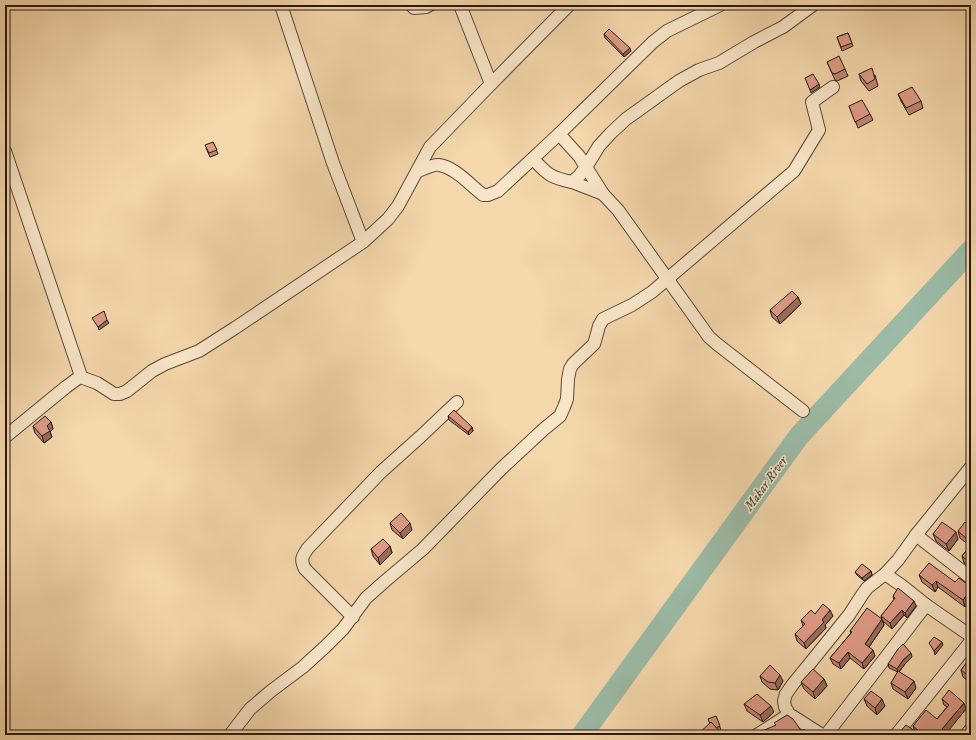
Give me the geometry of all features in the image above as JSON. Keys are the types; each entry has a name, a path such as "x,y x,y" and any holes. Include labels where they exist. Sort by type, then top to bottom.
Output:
{"street":[{"path":"281,5 333,163 363,242"},
{"path":"411,5 414,8 426,7 430,5"},
{"path":"460,5 491,84"},
{"path":"5,151 81,376 97,382 114,394 120,394 127,392 152,371 165,364 198,351 235,328 363,242 388,219 398,206 430,147 569,5"},
{"path":"418,171 438,164 451,169 484,195 498,191 653,42 677,26 720,5"},
{"path":"572,182 586,167 599,146 610,133 626,119 673,85 699,70 719,63 783,27 813,5"},
{"path":"230,735 250,709 303,667 326,646 353,617 366,598 423,549 501,470 544,429 560,416 567,399 570,369 573,364 594,344 599,326 603,319 632,305 668,280 794,171 819,130 812,102 832,87"},
{"path":"559,134 578,156 603,194 618,210 709,337 803,411"},
{"path":"430,147 438,164"},
{"path":"533,159 552,177 572,182 603,194"},
{"path":"5,437 81,376"},
{"path":"353,617 305,569 302,563 302,557 308,548 381,472 457,402"},
{"path":"822,735 789,714 785,708 784,701 786,694 849,615 862,595 898,560 916,535 970,470"},
{"path":"916,535 971,578"},
{"path":"885,574 971,636"},
{"path":"826,735 926,605"},
{"path":"896,735 971,641"},
{"path":"757,735 789,714"},
{"path":"966,735 971,729"}],"building":[{"path":"609,29 630,48 623,54 604,34"},
{"path":"848,33 852,43 841,47 837,37"},
{"path":"839,56 845,69 835,74 832,73 827,62"},
{"path":"872,68 875,79 867,84 859,74"},
{"path":"813,74 819,84 810,90 805,78"},
{"path":"912,87 921,101 906,108 898,94"},
{"path":"862,100 870,114 855,122 849,106"},
{"path":"213,142 217,150 209,153 205,145"},
{"path":"792,291 798,297 777,317 770,310"},
{"path":"104,311 107,320 98,327 92,318"},
{"path":"454,410 472,427 468,432 448,416"},
{"path":"45,416 51,422 47,426 50,431 42,436 33,426"},
{"path":"401,513 410,523 400,533 390,523"},
{"path":"942,522 956,532 946,544 933,534"},
{"path":"965,522 971,527 971,537 968,540 958,531"},
{"path":"383,539 390,546 378,558 371,549"},
{"path":"970,546 971,547 971,564 962,556"},
{"path":"929,563 955,582 959,578 971,587 971,601 966,596 963,600 936,581 932,585 919,575"},
{"path":"862,564 871,571 862,578 855,572"},
{"path":"898,588 914,601 905,613 902,610 890,623 881,616 895,598 893,596"},
{"path":"823,604 830,610 822,620 824,622 804,643 795,634 805,624 801,620 811,610 815,614"},
{"path":"867,608 882,619 865,644 873,650 862,663 848,652 839,663 830,658 852,632 850,631"},
{"path":"934,637 942,642 934,651 929,643"},
{"path":"903,644 911,653 903,660 897,669 888,664"},
{"path":"971,657 971,678 961,670"},
{"path":"770,665 780,675 775,683 768,682 760,676"},
{"path":"813,669 824,679 813,692 801,682"},
{"path":"898,671 914,681 905,692 891,683"},
{"path":"949,690 964,703 942,729 948,735 924,735 913,726 926,710 937,719 949,705 942,699"},
{"path":"871,691 882,699 875,708 864,699"},
{"path":"757,694 771,706 760,715 744,704"},
{"path":"787,715 793,719 802,732 804,729 809,735 756,735 776,725 774,723"},
{"path":"716,716 720,726 716,728 711,722 710,724 708,719"},
{"path":"711,722 723,735 697,735"},
{"path":"906,725 915,731 912,735 897,735"}],"waterway":[{"name":"Makar River","path":"582,735 799,436 971,250"}]}
